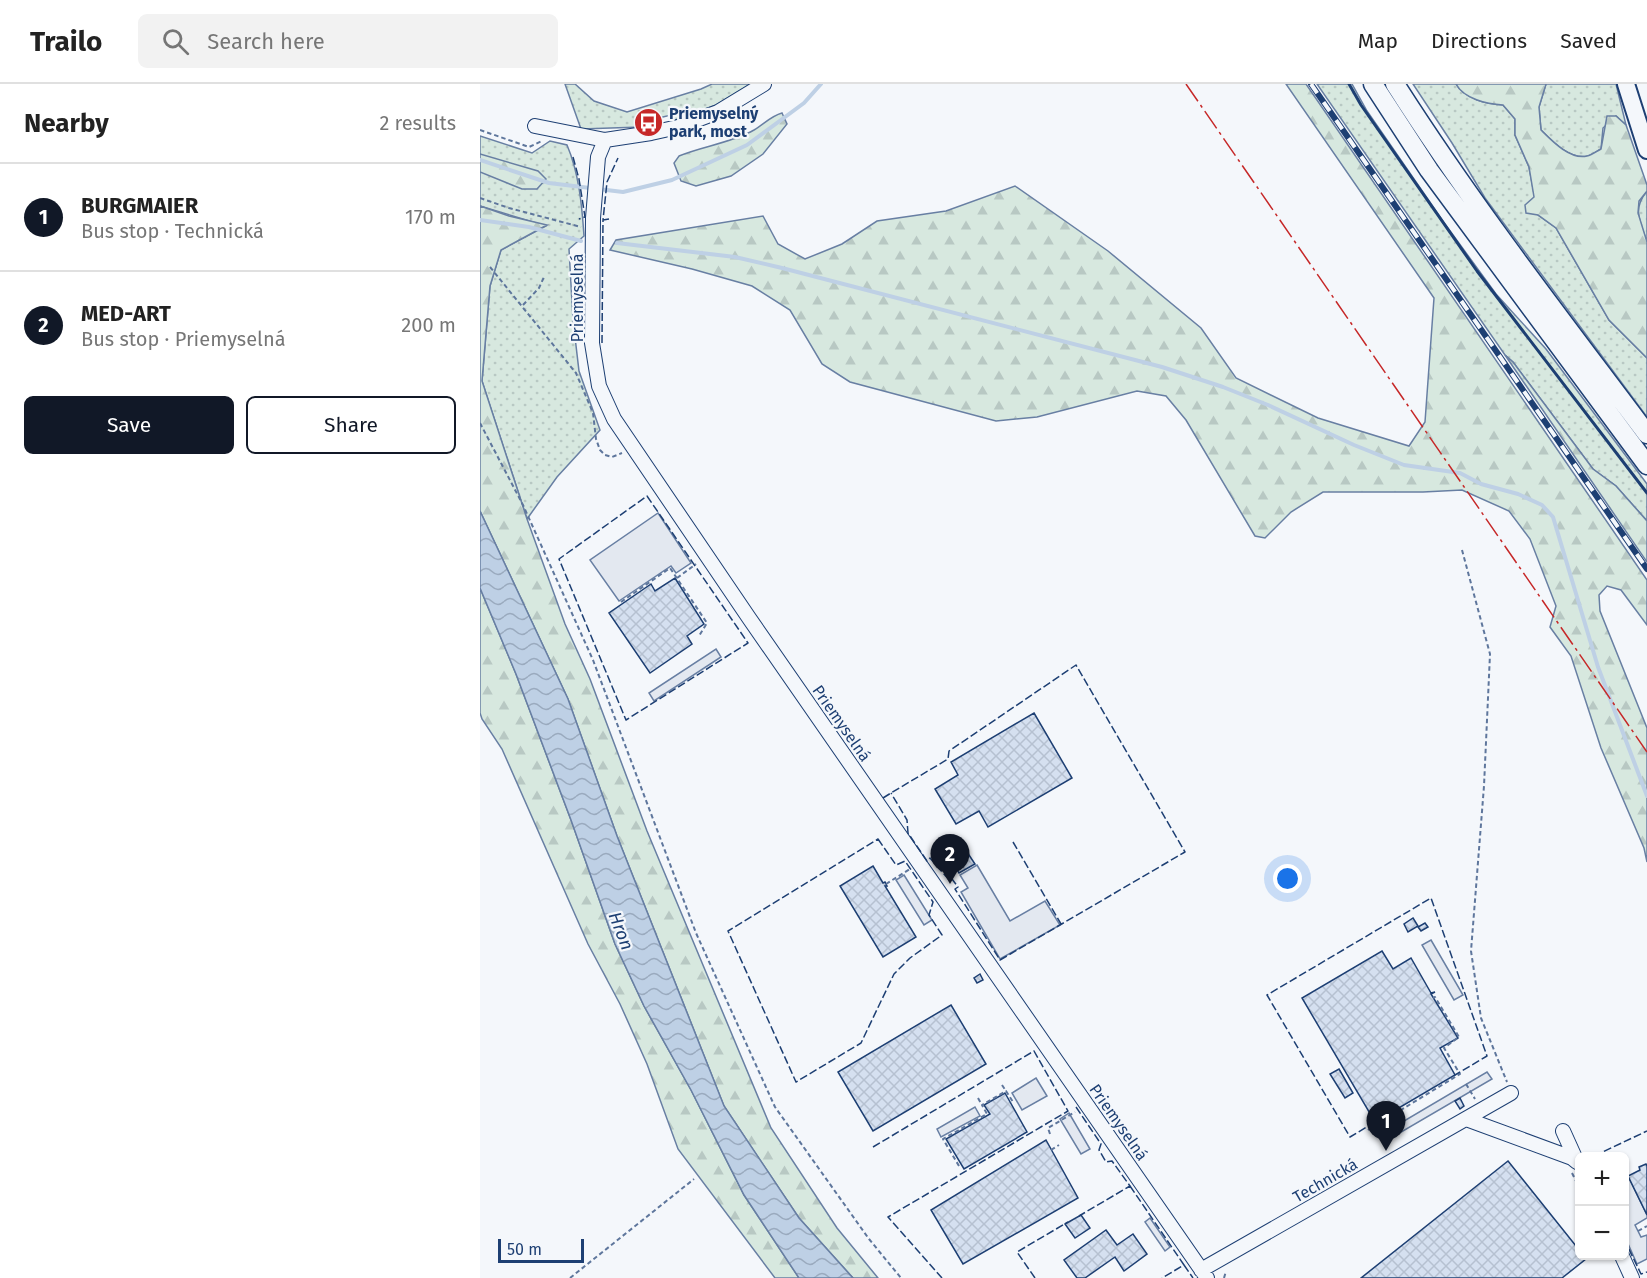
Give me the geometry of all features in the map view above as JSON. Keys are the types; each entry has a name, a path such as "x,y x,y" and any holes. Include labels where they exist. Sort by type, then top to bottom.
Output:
{"highway":[{"path":"1373,84 1450,200 1647,465"},
{"path":"1395,84 1464,186 1647,434"}],"main road":[{"path":"1626,84 1645,142"}],"street":[{"path":"535,126 605,140 651,133 701,119 736,103 764,84"},
{"name":"Priemyselná","path":"605,140 598,156 589,224 592,343 603,398 614,419 1204,1274"},
{"name":"Technická","path":"1204,1274 1511,1093"},
{"path":"1466,1119 1575,1161"},
{"path":"1563,1131 1575,1157"},
{"path":"1624,1260 1632,1278"}],"path":[{"path":"480,130 529,147"},
{"path":"480,198 510,208 589,224"},
{"path":"490,267 576,373 593,413 596,439 600,450 612,457 631,446"},
{"path":"522,306 539,288 544,277"},
{"path":"480,423 523,505 592,660 696,933 775,1107 868,1239 901,1278"},
{"path":"1462,550 1490,654 1484,786 1471,951 1481,1018 1511,1093"},
{"path":"677,578 699,562"},
{"path":"621,602 630,593 670,568 707,623 699,636"},
{"path":"674,573 678,570"},
{"path":"886,884 912,868"},
{"path":"1368,1130 1460,1074 1444,1048 1459,1039 1459,1036 1435,997 1433,998"},
{"path":"1466,1084 1473,1095"},
{"path":"1002,1085 1013,1102 1011,1103"},
{"path":"982,1105 1006,1091"},
{"path":"959,1166 943,1139 987,1114 978,1098"},
{"path":"1050,1134 1048,1128 1081,1109"},
{"path":"1051,1150 1059,1145"},
{"path":"570,1278 694,1179"},
{"path":"1638,1231 1647,1226"}],"green space":[{"path":"565,84 575,84 594,101 627,112 712,84 751,84 716,105 675,120 671,115 646,121 641,127 581,129"},
{"path":"1286,84 1306,84 1647,580 1647,625 1621,590 1607,586 1599,595 1600,611 1647,728 1647,862 1644,848 1601,748 1571,656 1550,627 1556,606 1530,539 1509,511 1462,490 1323,492 1291,512 1265,538 1255,536 1186,420 1166,396 1137,391 1037,417 996,421 850,382 822,364 790,310 752,286 610,250 616,240 763,216 778,244 805,259 842,244 877,221 946,211 1015,186 1108,251 1201,328 1236,378 1318,418 1409,446 1425,422 1434,298"},
{"path":"1317,84 1352,84 1367,111 1496,294 1546,349 1647,484 1647,521 1616,486 1593,469 1513,362 1505,355"},
{"path":"1413,84 1456,84 1470,97 1503,105 1515,119 1515,135 1529,167 1538,215 1556,228 1609,320 1647,358 1647,417 1485,198"},
{"path":"1456,84 1546,84 1539,107 1541,130 1562,149 1574,155 1587,156 1601,149 1607,116 1616,116 1626,125 1647,185 1647,191 1639,201 1638,213 1647,242 1647,358 1609,320 1556,228 1538,215 1526,213 1525,205 1534,197 1529,167 1515,135 1515,119 1503,105 1470,97"},
{"path":"1546,84 1616,84 1626,125 1616,116 1603,128 1601,149 1588,156 1568,152 1541,130 1539,107"},
{"path":"782,113 787,124 763,154 731,176 696,186 681,181 674,163 679,156 745,134"},
{"path":"480,136 532,153 550,141 567,145 581,201 584,236 569,249 573,320 579,371 600,430 557,477 527,519 482,381 490,286 501,250 546,226 480,206"},
{"path":"480,154 538,171 546,179 537,189 522,189 480,172"},
{"path":"1647,191 1647,242 1639,210 1642,197"},
{"path":"480,206 547,225 501,250 490,286 482,381 527,519 565,624 590,679 647,831 771,1128 837,1228 878,1278 853,1278 799,1218 724,1106 617,836 568,699 480,511"},
{"path":"1505,355 1513,362 1593,469 1616,486 1647,521 1647,562"},
{"path":"480,588 516,674 615,944 644,1006 691,1090 744,1195 799,1278 775,1278 678,1149 647,1064 620,1004 588,944 502,749 482,719 480,713"}],"shaded area":[{"path":"658,513 691,563 676,573 671,566 619,601 590,560"},
{"path":"716,649 721,657 654,701 649,693"},
{"path":"977,865 1010,921 1045,901 1060,925 1000,959 961,892 968,888 960,875"},
{"path":"904,875 932,920 924,925 896,880"},
{"path":"1431,940 1463,995 1454,1000 1422,945"},
{"path":"1487,1072 1492,1079 1391,1138 1387,1131"},
{"path":"1036,1078 1047,1096 1022,1110 1012,1093"},
{"path":"975,1107 980,1116 941,1137 937,1129"},
{"path":"1069,1113 1090,1149 1081,1154 1060,1119"},
{"path":"1629,1178 1647,1215 1647,1218 1635,1225 1641,1237 1647,1235 1647,1259 1637,1264 1629,1246"},
{"path":"1150,1218 1170,1247 1165,1251 1145,1222"}],"water":[{"name":"Hron","path":"480,511 568,699 617,836 724,1106 799,1218 853,1278 799,1278 744,1195 691,1090 644,1006 615,944 516,674 480,588"}],"building":[{"path":"675,578 704,624 687,636 692,644 650,673 609,613 651,584 655,591"},
{"path":"1034,713 1072,778 988,827 979,811 956,824 935,789 958,775 951,762"},
{"path":"969,855 975,864 959,873 954,864"},
{"path":"873,866 883,883 885,882 887,886 885,886 916,937 883,957 840,886"},
{"path":"1413,918 1418,926 1408,932 1404,924"},
{"path":"1425,923 1428,927 1421,931 1418,927"},
{"path":"1382,951 1393,969 1411,958 1431,993 1435,992 1431,994 1458,1038 1440,1048 1455,1075 1375,1122 1302,998"},
{"path":"980,974 983,980 977,983 974,978"},
{"path":"951,1005 986,1064 873,1131 838,1072"},
{"path":"1339,1069 1353,1093 1345,1098 1330,1074"},
{"path":"1005,1093 1027,1132 964,1169 946,1139 990,1114 984,1105"},
{"path":"1460,1098 1464,1106 1460,1109 1455,1101"},
{"path":"1046,1140 1078,1198 963,1264 931,1210"},
{"path":"1508,1161 1575,1245 1575,1260 1585,1260 1562,1278 1361,1278"},
{"path":"1646,1164 1647,1166 1647,1215 1629,1178 1629,1176 1640,1170 1639,1167"},
{"path":"1081,1215 1090,1228 1075,1238 1065,1224"},
{"path":"1106,1230 1117,1245 1133,1234 1147,1254 1124,1271 1115,1257 1085,1278 1077,1278 1064,1260"}],"waterway":[{"path":"480,160 549,183 623,192 672,180 747,145 804,103 821,84"},
{"path":"480,220 529,227 581,241"},
{"path":"617,243 735,257 1162,367 1268,405 1354,445 1404,465 1460,473 1481,484 1518,494 1542,505 1553,517 1598,667 1647,796"}],"railway":[{"path":"1311,84 1647,569"}],"fence":[{"path":"573,157 585,217 579,219"},
{"path":"609,219 603,220 607,182 618,158"},
{"path":"602,343 603,220"},
{"path":"647,496 748,643 626,720 559,559 647,496"},
{"path":"883,798 891,793 948,759 949,751 1076,665 1185,852 1000,960 955,889 958,887 930,858 927,861 908,833 907,820 891,793"},
{"path":"878,839 896,865 905,861 933,902 929,915 942,935 910,958 894,974 861,1043 796,1082 728,931 878,839"},
{"path":"1013,842 1061,924"},
{"path":"1375,1122 1350,1137 1267,995 1431,898 1487,1056 1455,1075"},
{"path":"873,1147 1034,1051 1068,1111 888,1217 942,1278"},
{"path":"1076,1107 1101,1144 1099,1150 1106,1162 1112,1161 1130,1186 1079,1216"},
{"path":"1602,1152 1647,1131"},
{"path":"1130,1186 1184,1265 1162,1278"},
{"path":"1035,1278 1017,1252 1068,1222"},
{"path":"1629,1249 1641,1274 1647,1272"},
{"path":"1184,1265 1193,1278"}],"wall":[{"path":"1349,84 1361,105 1477,271 1647,493"}],"power":[{"path":"1186,84 1647,752"}],"place":[{"name":"Priemyselný park, most","path":"648,122"},
{"name":"MED-ART","path":"950,884"},
{"name":"BURGMAIER","path":"1386,1151"}]}
